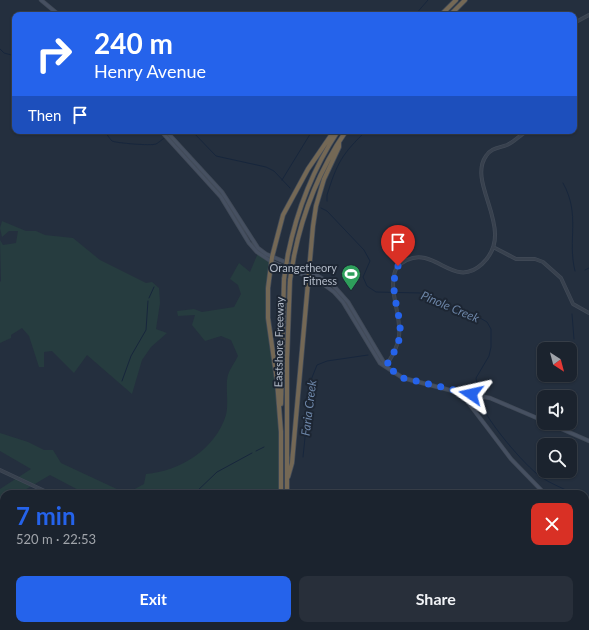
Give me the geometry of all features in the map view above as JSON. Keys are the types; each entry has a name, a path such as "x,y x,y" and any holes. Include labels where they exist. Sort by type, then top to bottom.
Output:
{"highway":[{"path":"444,12 456,0"},
{"path":"453,12 465,0"},
{"path":"281,432 268,318 268,288 272,256 283,215 308,169 332,134"},
{"name":"Eastshore Freeway","path":"281,490 281,345 284,279 295,222 309,185 323,155 336,134"},
{"name":"Eastshore Freeway","path":"287,490 287,359 290,280 294,256 308,205 328,158 344,134"},
{"path":"288,477 292,463 316,206 324,179 339,142"}],"main road":[{"path":"41,0 55,12"},
{"path":"166,134 222,192 253,242 262,251 324,279 343,295 386,366"},
{"path":"171,139 221,197 249,244 272,262 309,277 326,286 343,302 380,363 403,378 461,393 490,398 537,418"},
{"path":"461,393 511,459 541,490"},
{"path":"471,406 473,397 477,396"},
{"path":"564,430 589,441"}],"street":[{"path":"577,21 589,15"},
{"path":"386,366 396,348 400,336 394,300 394,275 398,266 409,258 418,256 428,258 457,273 471,270 480,266 488,258 493,247 494,224 480,173 482,162 487,154 495,148 507,145 523,134"},
{"path":"493,247 516,259 535,259 543,262 561,278 573,304 589,313"},
{"path":"0,470 42,490"}],"green space":[{"path":"2,221 26,231 36,231 45,235 73,238 100,260 146,283 152,282 159,288 160,303 156,329 167,333 151,347 142,360 132,394 87,355 74,373 52,351 44,352 44,367 39,367 29,336 22,328 11,335 11,338 0,343 0,240 3,245 16,243 18,231 9,231 2,237 0,228"},
{"path":"258,253 272,262 267,306 281,432 281,490 133,490 144,484 146,474 171,468 195,456 214,439 221,427 226,415 228,375 238,356 231,340 221,336 205,341 192,325 195,315 178,316 177,311 194,309 202,312 234,307 241,294 238,285 230,279 239,263 250,272"},
{"path":"0,433 28,442 44,450 53,450 61,463 119,490 78,490 50,475 25,490 0,490 31,469 0,451"}],"waterway":[{"path":"418,12 428,0"},
{"name":"Pinole Creek","path":"0,49 4,53 12,55"},
{"name":"Pinole Creek","path":"106,134 112,141 115,142 153,145 166,137"},
{"name":"Pinole Creek","path":"195,134 216,156 266,167 274,171 290,188"},
{"path":"282,180 310,134"},
{"path":"327,201 327,195 337,167 351,146 363,134"},
{"path":"563,183 568,195 573,217 572,249 575,271"},
{"name":"Pinole Creek","path":"321,208 327,211 364,250 370,261 363,277 367,286 376,292 421,293 453,309 480,318 487,322 491,329 491,347 489,356 476,378 479,395"},
{"path":"585,270 589,268"},
{"path":"149,298 154,287"},
{"path":"122,381 131,356 146,330 148,301"},
{"path":"572,314 574,339"},
{"name":"Faria Creek","path":"303,457 311,380 317,365 327,361 368,355"},
{"name":"Pinole Creek","path":"479,398 482,406 496,428 525,463 541,477 566,490"},
{"name":"Faria Creek","path":"256,451 264,447"},
{"name":"Faria Creek","path":"198,490 217,472 252,453"}],"place":[{"name":"Orangetheory Fitness","path":"351,291"}],"route":[{"path":"398,266 394,275 394,300 400,336 398,344 386,366 390,371 403,378 461,393 471,394"}]}
